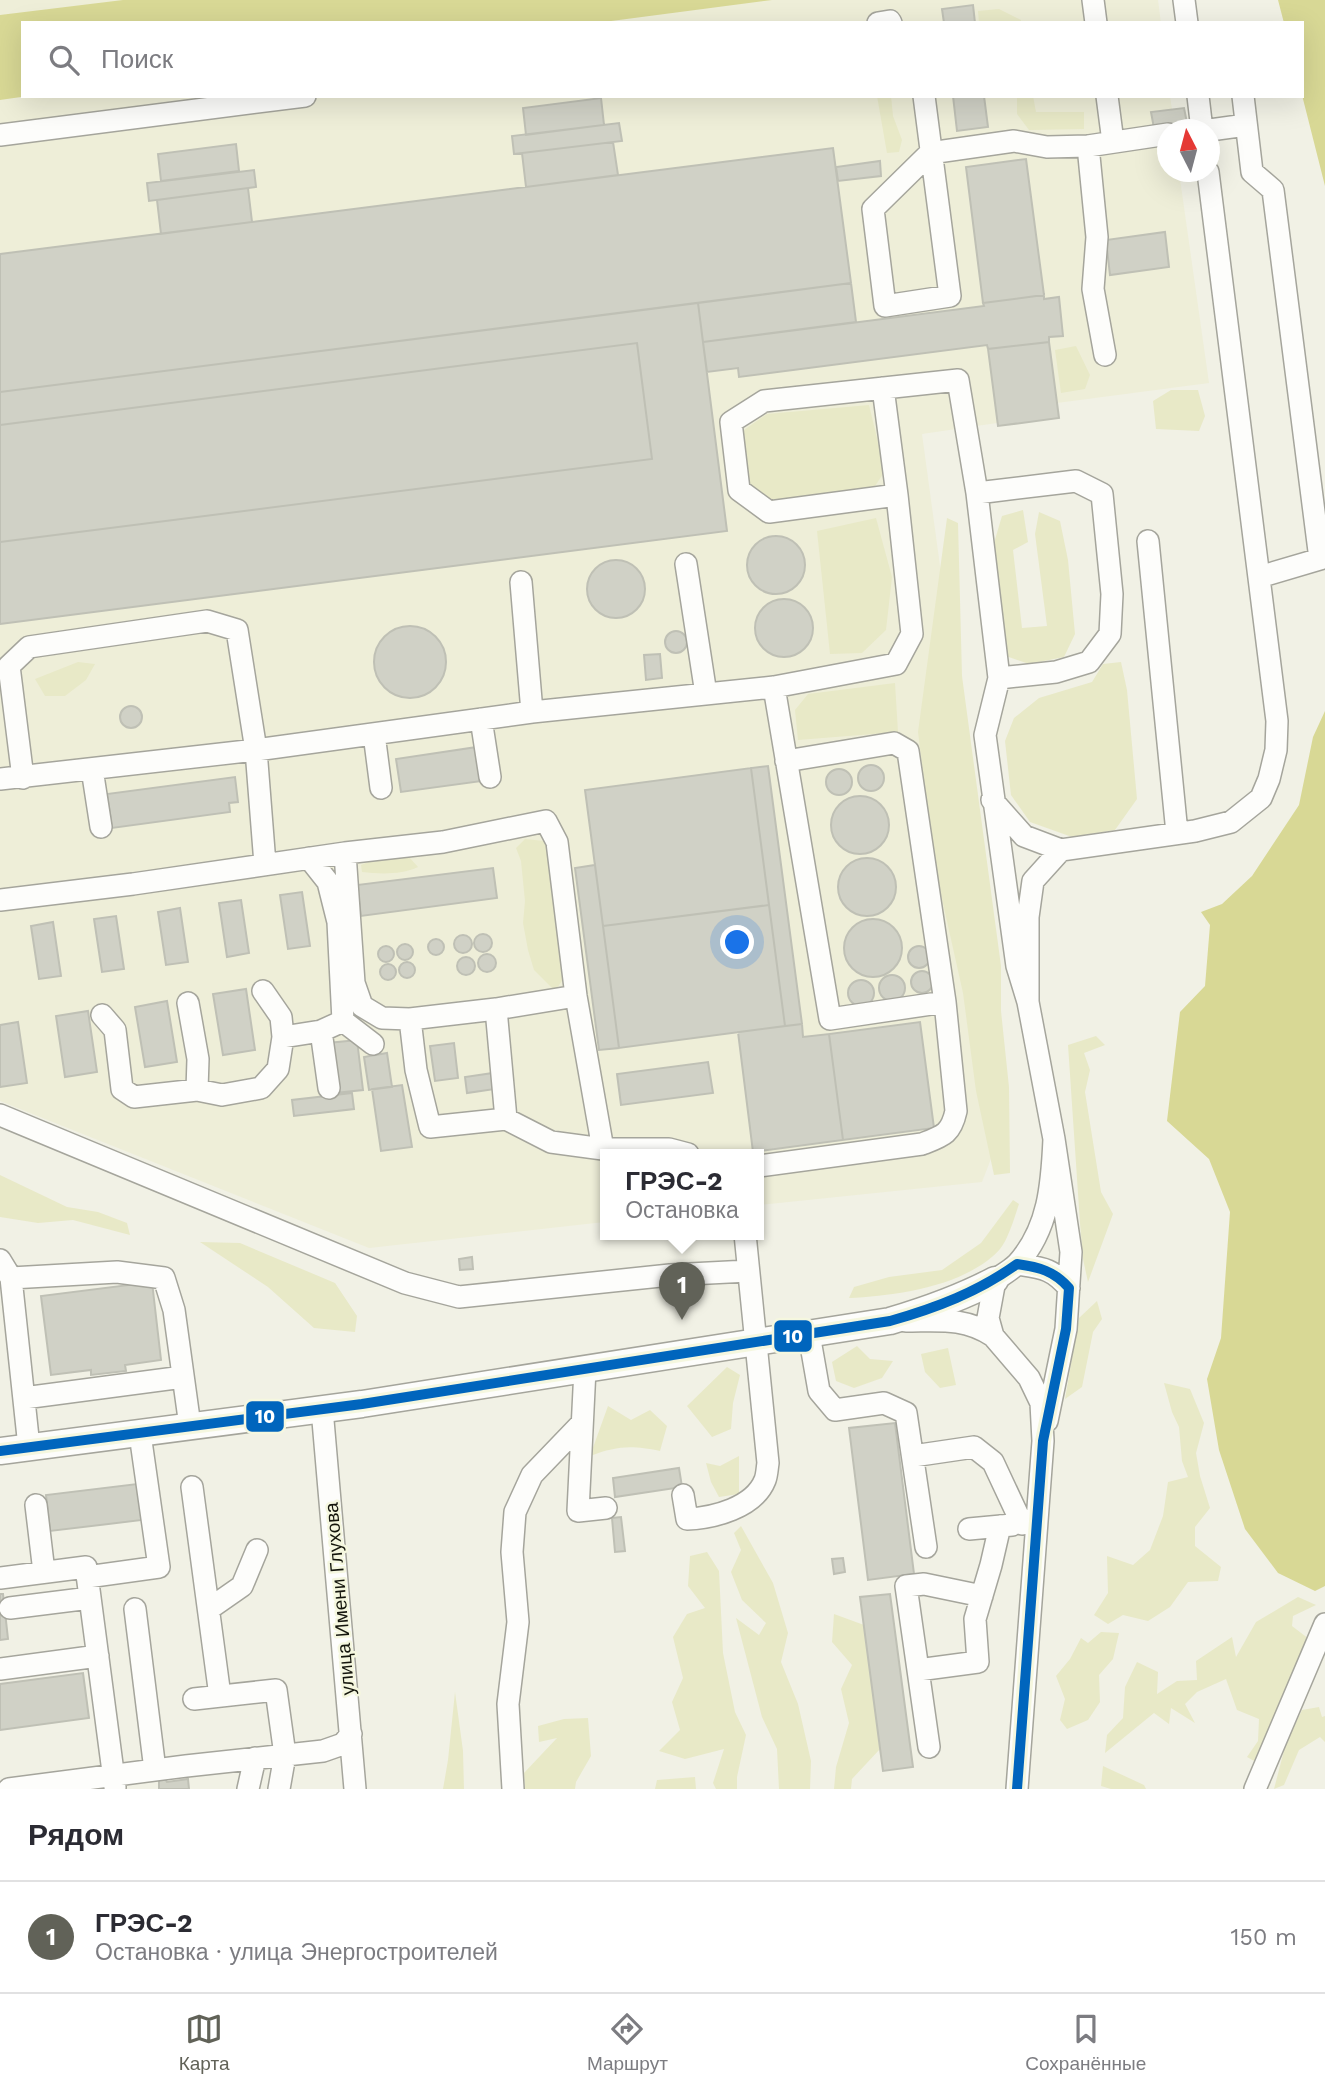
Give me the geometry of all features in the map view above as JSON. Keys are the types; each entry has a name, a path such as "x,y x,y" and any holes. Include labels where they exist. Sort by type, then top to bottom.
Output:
{"main road":[{"path":"0,1451 322,1409 890,1321 933,1309 966,1296 995,1280"}],"street":[{"path":"1093,0 1096,21"},
{"path":"1184,0 1187,21"},
{"path":"0,135 289,98"},
{"path":"924,98 930,153 950,296 885,306 873,209 930,153 1014,141 1047,147 1088,146 1157,135"},
{"path":"1107,98 1113,142"},
{"path":"1198,98 1201,119"},
{"path":"1243,98 1252,172 1273,190 1320,559 1259,578"},
{"path":"1220,129 1246,125"},
{"path":"1088,146 1097,237 1093,289 1105,355"},
{"path":"992,800 1024,836 1061,850 1177,834 1231,822 1261,798 1269,779 1276,750 1278,721 1209,182"},
{"path":"897,495 769,512 739,490 731,422 764,401 958,380 977,493 999,678 985,735 992,800 1017,966 1028,1002 1072,1252 1066,1329 1043,1441 1030,1523 1017,1789"},
{"path":"0,779 256,750 532,712 774,688 896,664 912,634 883,388"},
{"path":"977,493 1076,481 1102,494 1112,594 1110,634 1089,662 1056,672 999,678"},
{"path":"1148,541 1177,834"},
{"path":"687,564 706,694"},
{"path":"521,582 532,712"},
{"path":"23,778 9,666 29,647 206,621 237,630 256,750 265,864"},
{"path":"774,688 830,1019 945,1002"},
{"path":"481,719 490,778"},
{"path":"374,734 381,788"},
{"path":"764,1165 922,1144 942,1136 953,1126 956,1111 945,1002 908,751 894,743 786,761"},
{"path":"92,769 101,827"},
{"path":"0,900 443,842 546,821 557,842 576,996 603,1149"},
{"path":"1028,1002 1028,917 1033,881 1061,850"},
{"path":"345,853 354,983 362,1006 382,1018 410,1019 576,996"},
{"path":"309,858 328,882 338,922 343,1021 373,1044"},
{"path":"102,1015 115,1030 122,1088 134,1097 197,1090 222,1095 261,1088 278,1069 283,1037 281,1017 263,990"},
{"path":"188,1003 198,1059 197,1090"},
{"path":"496,1009 506,1119"},
{"path":"410,1019 416,1069 429,1127 506,1119 551,1142 603,1149 669,1149"},
{"path":"283,1037 321,1031 343,1021"},
{"path":"321,1031 329,1088"},
{"path":"0,1115 405,1283 459,1297 670,1275 748,1271"},
{"path":"993,1336 988,1318 995,1280 1017,1264 1035,1238 1046,1212 1052,1179 1054,1139"},
{"path":"683,1495 687,1519 713,1517 752,1497 764,1482 768,1463 745,1240"},
{"path":"1017,1264 1058,1275 1069,1288"},
{"path":"29,1447 5,1269 117,1272 164,1278 174,1310 190,1426"},
{"path":"890,1321 950,1321 977,1326 993,1336 1029,1378 1041,1403 1043,1441"},
{"path":"809,1334 819,1391 835,1410 884,1404 906,1413 926,1547"},
{"path":"585,1369 578,1511 606,1508"},
{"path":"24,1398 183,1377"},
{"name":"улица Имени Глухова","path":"322,1409 355,1789"},
{"path":"513,1789 508,1704 518,1622 512,1552 515,1512 532,1475 582,1423"},
{"path":"36,1505 35,1574 20,1606 159,1567 141,1434"},
{"path":"913,1456 974,1447 993,1462 1030,1523"},
{"path":"192,1487 220,1696"},
{"path":"969,1529 1030,1523"},
{"path":"918,1670 978,1662 975,1619 1000,1526"},
{"path":"209,1609 242,1586 257,1550"},
{"path":"0,1578 86,1567 114,1782"},
{"path":"929,1747 906,1586 924,1584 982,1596"},
{"path":"135,1609 155,1770"},
{"path":"1255,1789 1325,1624"},
{"path":"0,1669 98,1656"},
{"path":"194,1699 276,1690 285,1755 279,1789"},
{"path":"9,1789 114,1782 155,1770 323,1751 343,1744 351,1734"},
{"path":"248,1789 255,1758"}],"shaded area":[{"path":"0,0 1158,0 1161,21 21,21 21,98 1170,98 1172,109 1184,108 1186,119 1157,119 1157,182 1180,182 1209,383 1057,403 1059,418 998,426 997,423 922,434 953,661 994,1151 982,1182 764,1204 764,1149 600,1149 600,1223 369,1248 0,1101"},
{"path":"123,0 772,0 611,21 21,21 21,97 0,100 0,15"},
{"path":"1278,0 1325,0 1325,186 1303,98 1304,21 1283,21"},
{"path":"999,9 1021,21 979,21 978,11"},
{"path":"877,98 891,98 893,116 902,140 899,152 887,153"},
{"path":"1017,98 1033,98 1036,112 1084,112 1084,129 1029,130 1017,114"},
{"path":"1076,346 1090,375 1085,389 1061,393 1055,350"},
{"path":"1171,390 1198,390 1205,416 1199,431 1156,429 1153,401"},
{"path":"869,405 885,471 875,486 766,502 745,480 744,430 767,414"},
{"path":"1023,510 1028,542 1013,550 1022,628 1047,626 1035,534 1039,512 1060,521 1068,560 1075,634 1064,657 1029,664 1003,655 992,601 994,543 1002,516"},
{"path":"876,518 892,577 886,630 862,653 830,654 817,531"},
{"path":"947,518 958,523 962,676 1001,966 1001,1011 1009,1087 1010,1173 994,1175 976,1091 963,993 934,863 918,732"},
{"path":"78,662 95,664 86,680 65,696 45,696 35,679"},
{"path":"1121,662 1127,690 1137,799 1115,830 1072,837 1030,822 1011,795 1005,741 1014,718 1039,698 1092,682 1103,664"},
{"path":"895,683 898,732 798,740 795,710 808,694"},
{"path":"1325,711 1325,1586 1315,1591 1278,1573 1245,1529 1219,1450 1207,1379 1221,1338 1230,1212 1209,1159 1167,1121 1180,1012 1205,986 1210,925 1201,912 1222,904 1252,876 1299,805 1313,737"},
{"path":"525,839 544,841 550,850 564,978 555,991 534,970 528,950 523,923 525,901 521,861 516,848"},
{"path":"394,856 409,857 418,867 398,873 362,872 361,865"},
{"path":"1096,1036 1105,1045 1084,1053 1090,1070 1085,1092 1101,1192 1113,1214 1088,1282 1083,1259 1068,1045"},
{"path":"0,1175 67,1207 98,1212 127,1223 130,1235 73,1220 38,1223 0,1217"},
{"path":"1013,1200 1019,1204 1011,1228 1003,1245 986,1262 969,1272 930,1287 888,1295 849,1298 854,1287 889,1277 942,1270 981,1243"},
{"path":"200,1242 240,1243 335,1283 357,1316 355,1332 314,1328 268,1287"},
{"path":"1097,1301 1102,1319 1093,1332 1082,1387 1065,1399 1079,1318"},
{"path":"857,1346 870,1359 893,1361 882,1378 854,1388 836,1381 832,1362"},
{"path":"948,1348 956,1385 940,1388 925,1372 921,1354"},
{"path":"727,1367 740,1375 733,1403 731,1429 712,1437 687,1406"},
{"path":"1164,1383 1190,1389 1204,1423 1196,1453 1210,1508 1195,1527 1195,1546 1221,1567 1218,1581 1188,1582 1170,1607 1148,1621 1123,1615 1108,1624 1094,1615 1108,1593 1107,1556 1133,1565 1150,1550 1163,1516 1168,1482 1188,1477 1182,1461 1179,1427"},
{"path":"608,1406 631,1420 650,1410 667,1426 660,1451 624,1448 590,1456"},
{"path":"739,1456 739,1494 719,1497 711,1482 706,1463 720,1466"},
{"path":"741,1526 773,1583 788,1633 781,1662 798,1704 811,1761 810,1789 779,1789 777,1749 762,1717 736,1618 759,1635 766,1623 742,1600 731,1572 741,1550 734,1533"},
{"path":"707,1552 719,1571 723,1653 735,1712 746,1735 737,1789 716,1789 713,1783 724,1749 685,1759 659,1751 680,1730 672,1702 683,1678 673,1637 687,1614 705,1608 688,1586 690,1556"},
{"path":"1298,1597 1316,1605 1293,1616 1292,1626 1309,1639 1256,1762 1247,1757 1258,1741 1259,1719 1237,1710 1226,1679 1197,1692 1185,1704 1195,1723 1171,1708 1169,1724 1154,1713 1105,1753 1107,1735 1123,1718 1125,1687 1137,1662 1158,1672 1157,1694 1177,1681 1197,1680 1196,1661 1232,1637 1236,1657 1256,1622"},
{"path":"834,1614 864,1625 880,1749 852,1779 851,1789 834,1789 836,1767 849,1723 841,1689 852,1665 832,1642"},
{"path":"1101,1632 1119,1633 1113,1659 1099,1675 1100,1702 1088,1720 1067,1729 1060,1720 1065,1699 1056,1676 1070,1659 1081,1638 1088,1643"},
{"path":"455,1692 463,1751 464,1789 443,1789 448,1760"},
{"path":"1319,1707 1322,1717 1325,1716 1325,1742 1320,1737 1299,1750 1284,1785 1274,1789 1286,1743 1302,1710"},
{"path":"588,1718 591,1756 576,1782 575,1789 525,1789 524,1773 557,1738 539,1742 538,1726 564,1719"},
{"path":"1103,1766 1144,1785 1146,1789 1111,1789 1101,1786"},
{"path":"695,1777 696,1789 655,1789 657,1780"}],"building":[{"path":"973,5 975,21 944,21 942,9"},
{"path":"601,98 604,125 526,135 523,108"},
{"path":"953,98 984,98 988,127 957,131"},
{"path":"1184,108 1186,119 1157,119 1157,128 1154,128 1151,112"},
{"path":"619,123 622,141 514,154 512,136"},
{"path":"613,142 618,175 526,187 522,153"},
{"path":"236,144 239,171 161,181 158,154"},
{"path":"833,148 851,283 0,392 0,254"},
{"path":"1026,159 1044,295 983,303 966,167"},
{"path":"880,161 881,176 838,181 836,167"},
{"path":"254,170 256,187 149,201 147,183"},
{"path":"248,188 252,222 161,234 157,200"},
{"path":"1165,232 1169,267 1110,275 1106,240"},
{"path":"851,283 856,322 703,342 698,303"},
{"path":"1044,295 1044,299 1059,297 1063,336 1049,337 1049,342 988,349 987,345 739,377 738,368 707,372 703,342 984,306 983,303"},
{"path":"698,303 727,531 0,624 0,542 652,459 637,343 0,425 0,392"},
{"path":"1049,342 1059,418 998,426 988,349"},
{"path":"637,343 652,459 0,542 0,425"},
{"path":"770,536 782,536 797,544 805,559 805,571 797,586 782,594 770,594 755,586 747,571 747,559 755,544"},
{"path":"610,560 622,560 637,568 645,583 645,595 637,610 622,618 610,618 595,610 587,595 587,583 595,568"},
{"path":"778,599 790,599 805,607 813,622 813,634 805,649 790,657 778,657 763,649 755,634 755,622 763,607"},
{"path":"410,626 430,632 440,642 446,662 440,682 430,692 410,698 390,692 380,682 374,662 380,642 390,632"},
{"path":"676,631 684,634 687,642 684,650 676,653 668,650 665,642 668,634"},
{"path":"660,654 662,678 646,680 644,655"},
{"path":"131,706 139,709 142,717 139,725 131,728 123,725 120,717 123,709"},
{"path":"477,747 482,781 401,792 396,759"},
{"path":"871,765 880,769 884,778 880,787 871,791 862,787 858,778 862,769"},
{"path":"768,766 802,1024 785,1026 751,768"},
{"path":"751,768 769,905 603,926 585,790"},
{"path":"839,769 848,773 852,782 848,791 839,795 830,791 826,782 830,773"},
{"path":"235,777 238,802 229,803 230,812 112,828 107,794"},
{"path":"854,796 866,796 881,804 889,819 889,831 881,846 866,854 854,854 839,846 831,831 831,819 839,804"},
{"path":"861,858 873,858 888,866 896,881 896,893 888,908 873,916 861,916 846,908 838,893 838,881 846,866"},
{"path":"595,865 619,1048 599,1050 575,868"},
{"path":"493,868 497,898 361,916 357,885"},
{"path":"302,892 310,946 288,949 280,895"},
{"path":"241,900 249,953 227,957 219,903"},
{"path":"769,905 785,1026 619,1048 603,926"},
{"path":"180,908 188,962 166,965 158,912"},
{"path":"116,916 124,969 102,972 94,919"},
{"path":"867,919 879,919 894,927 902,942 902,954 894,969 879,977 867,977 852,969 844,954 844,942 852,927"},
{"path":"53,922 61,976 39,979 31,926"},
{"path":"483,934 489,937 492,943 489,949 483,952 477,949 474,943 477,937"},
{"path":"463,935 469,938 472,944 469,950 463,953 457,950 454,944 457,938"},
{"path":"436,939 444,947 436,955 428,947"},
{"path":"405,944 413,952 405,960 397,952"},
{"path":"386,946 394,954 386,962 378,954"},
{"path":"919,946 927,949 930,957 927,965 919,968 911,965 908,957 911,949"},
{"path":"487,954 493,957 496,963 493,969 487,972 481,969 478,963 481,957"},
{"path":"466,957 472,960 475,966 472,972 466,975 460,972 457,966 460,960"},
{"path":"407,962 415,970 407,978 399,970"},
{"path":"388,964 396,972 388,980 380,972"},
{"path":"922,971 930,974 933,982 930,990 922,993 914,990 911,982 914,974"},
{"path":"892,975 901,979 905,988 901,997 892,1001 883,997 879,988 883,979"},
{"path":"861,980 870,984 874,993 870,1002 861,1006 852,1002 848,993 852,984"},
{"path":"246,989 255,1050 223,1055 213,994"},
{"path":"167,1001 177,1062 145,1067 135,1007"},
{"path":"88,1011 97,1072 65,1077 56,1016"},
{"path":"18,1022 27,1083 0,1087 0,1025"},
{"path":"920,1022 934,1128 843,1140 829,1034"},
{"path":"802,1024 803,1037 829,1034 843,1140 764,1151 753,1149 738,1032"},
{"path":"357,1040 363,1090 335,1093 328,1043"},
{"path":"454,1043 458,1078 435,1081 430,1046"},
{"path":"387,1053 392,1087 369,1090 364,1057"},
{"path":"708,1062 713,1093 621,1105 617,1074"},
{"path":"493,1073 495,1089 467,1093 465,1077"},
{"path":"402,1085 412,1147 381,1151 372,1089"},
{"path":"352,1093 354,1109 294,1116 292,1100"},
{"path":"472,1257 473,1269 460,1270 459,1259"},
{"path":"152,1282 161,1360 125,1365 126,1371 91,1375 91,1370 51,1375 41,1296"},
{"path":"895,1423 914,1574 868,1580 849,1428"},
{"path":"679,1468 682,1487 615,1497 613,1478"},
{"path":"137,1484 142,1520 50,1531 46,1495"},
{"path":"621,1517 625,1551 615,1552 612,1518"},
{"path":"843,1558 845,1572 834,1574 832,1559"},
{"path":"0,1594 3,1594 8,1639 0,1640"},
{"path":"890,1594 913,1767 883,1771 860,1597"},
{"path":"83,1673 89,1718 0,1730 0,1684"},
{"path":"164,1777 167,1782 188,1779 189,1789 159,1789 159,1778"}],"transit line":[{"name":"10","path":"0,1451 362,1404 890,1321 956,1298 1017,1264 1039,1268 1052,1274 1069,1288 1066,1329 1043,1441 1017,1789"}],"place":[{"name":"ГРЭС-2","path":"682,1320"}]}
